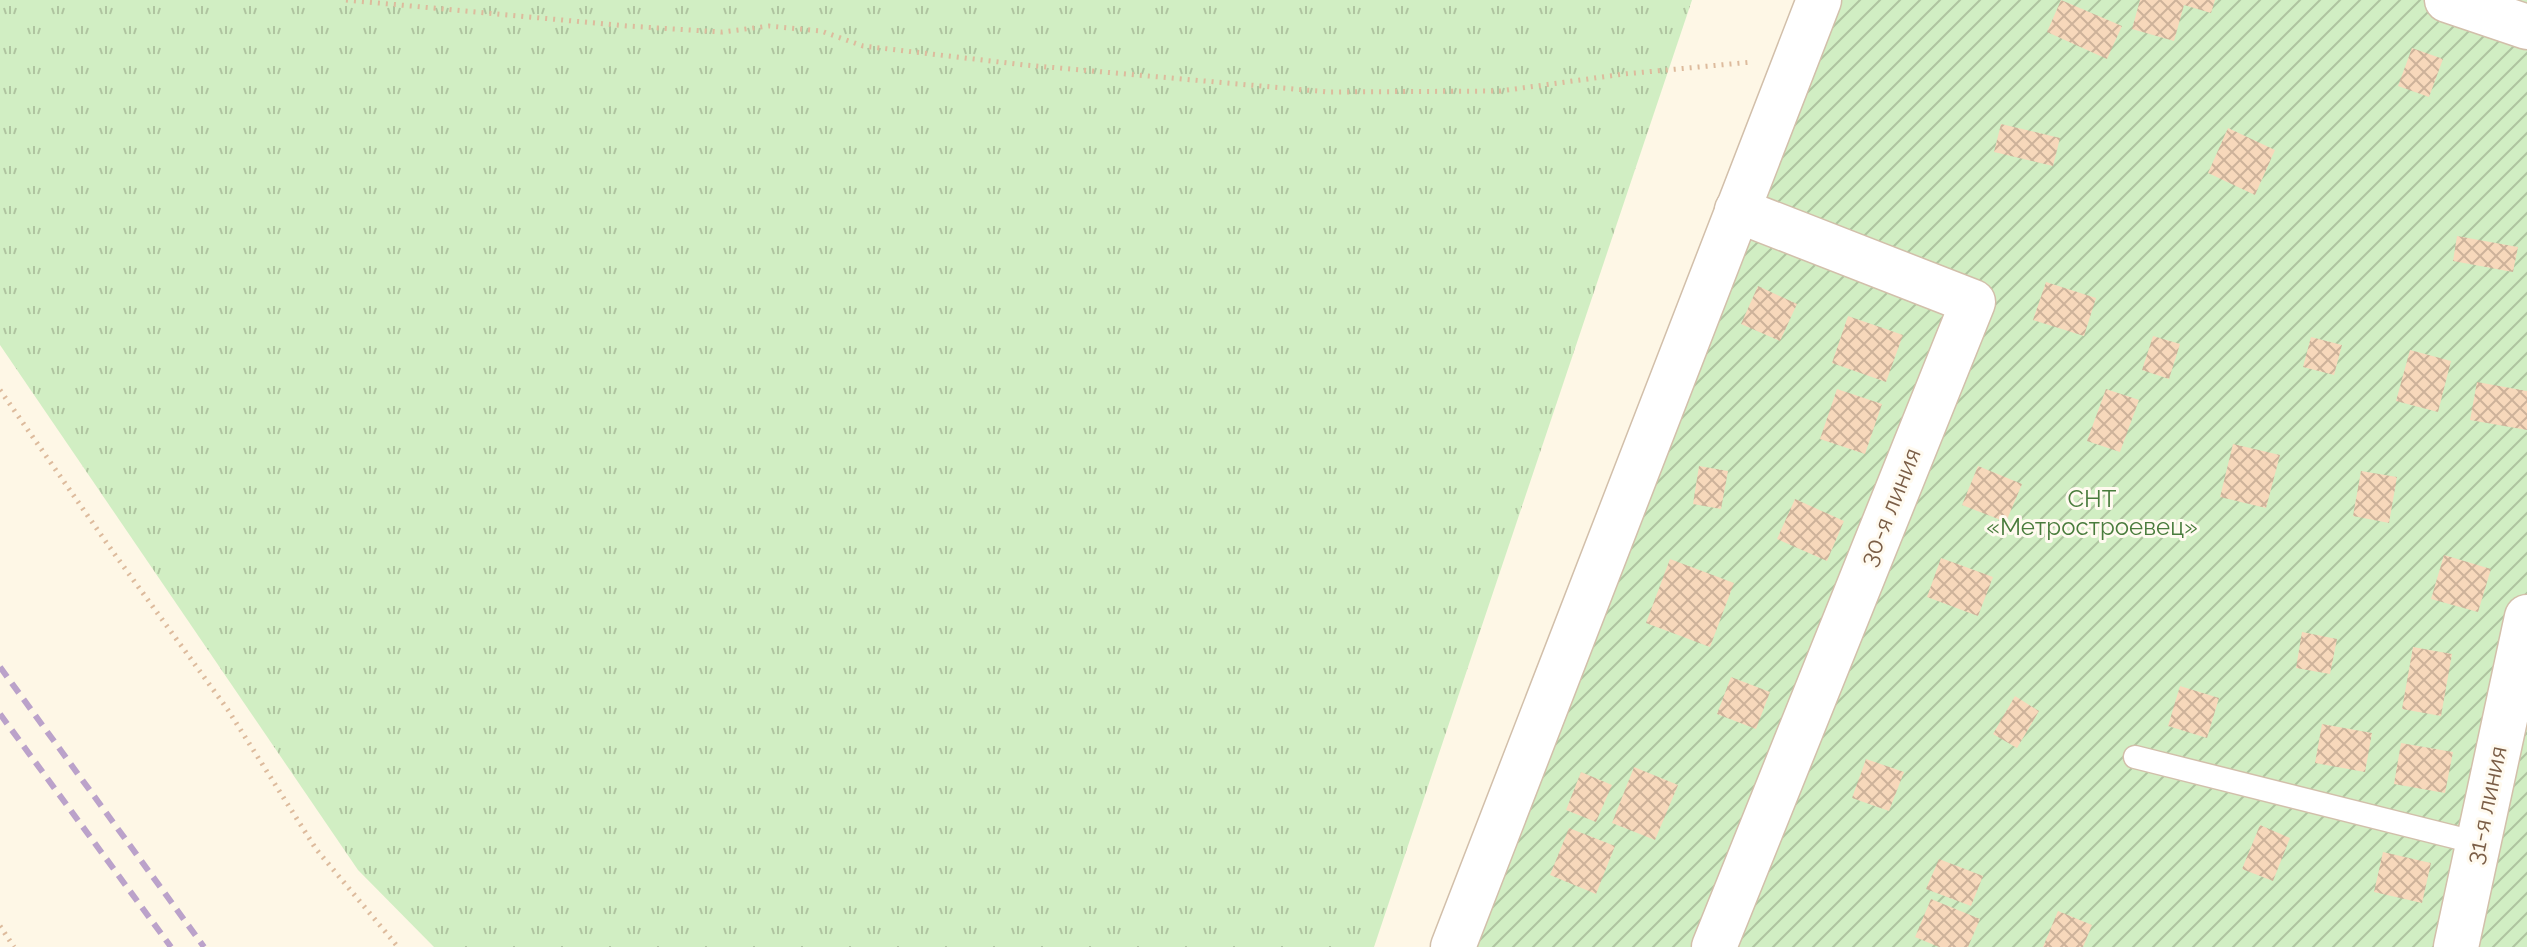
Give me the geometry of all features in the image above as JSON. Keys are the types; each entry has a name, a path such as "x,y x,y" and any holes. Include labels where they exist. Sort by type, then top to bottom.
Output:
{"street":[{"path":"1453,947 1819,0"},
{"path":"2447,0 2527,27"},
{"name":"30-я линия","path":"1714,947 1973,302 1737,210"},
{"name":"31-я линия","path":"2456,947 2527,617"}],"lane":[{"path":"2135,757 2478,843"}],"path":[{"path":"346,0 722,32 769,26 821,31 863,46 1200,83 1328,92 1500,91 1624,74 1796,58"},
{"path":"0,390 228,710 316,849 398,947"},
{"path":"0,926 14,947"}],"green space":[{"path":"0,0 1692,0 1374,947 434,947 358,870 0,345"},
{"name":"СНТ «Метростроевец»","path":"1819,0 2527,0 2527,947 1470,947"}],"building":[{"path":"2061,0 2122,26 2107,59 2047,32"},
{"path":"2140,0 2215,0 2211,13 2184,5 2174,41 2132,29"},
{"path":"2412,48 2443,59 2429,97 2398,86"},
{"path":"2001,124 2060,138 2053,166 1994,152"},
{"path":"2228,128 2275,150 2255,195 2208,173"},
{"path":"2457,236 2518,247 2513,272 2453,261"},
{"path":"2046,282 2096,298 2084,336 2033,320"},
{"path":"1758,286 1797,304 1780,341 1741,324"},
{"path":"1848,316 1903,335 1886,382 1832,363"},
{"path":"2153,336 2180,344 2169,379 2142,370"},
{"path":"2311,337 2342,345 2334,375 2303,367"},
{"path":"2410,350 2451,361 2438,412 2396,401"},
{"path":"2477,382 2527,391 2527,430 2470,420"},
{"path":"1837,389 1882,404 1865,454 1820,439"},
{"path":"2106,389 2139,400 2120,452 2087,441"},
{"path":"2233,444 2280,455 2266,508 2220,497"},
{"path":"1699,466 1728,471 1721,509 1693,504"},
{"path":"1978,466 2022,484 2006,522 1962,505"},
{"path":"2361,471 2397,477 2389,523 2353,516"},
{"path":"1795,499 1844,521 1827,561 1777,539"},
{"path":"2444,555 2491,569 2478,612 2431,599"},
{"path":"1941,558 1993,577 1978,616 1927,597"},
{"path":"1670,559 1734,583 1710,647 1646,623"},
{"path":"2302,632 2337,639 2330,674 2296,668"},
{"path":"2413,647 2452,654 2441,716 2402,709"},
{"path":"1731,677 1770,692 1756,729 1717,714"},
{"path":"2180,686 2219,698 2207,738 2168,726"},
{"path":"2015,696 2039,711 2017,748 1993,734"},
{"path":"2322,724 2372,733 2365,772 2315,763"},
{"path":"2401,743 2453,752 2445,793 2394,784"},
{"path":"1866,759 1904,772 1889,811 1852,798"},
{"path":"1634,767 1678,785 1655,840 1612,823"},
{"path":"1581,772 1612,785 1596,822 1566,810"},
{"path":"2260,825 2290,838 2273,881 2242,869"},
{"path":"1569,828 1615,846 1596,894 1550,875"},
{"path":"2383,852 2431,863 2422,903 2374,892"},
{"path":"1939,859 1983,876 1971,906 1926,889"},
{"path":"1931,899 1980,919 1968,947 1939,947 1915,937"},
{"path":"2058,911 2092,925 2083,947 2043,947"}],"railway":[{"path":"0,667 204,947"},
{"path":"0,714 171,947"}]}
